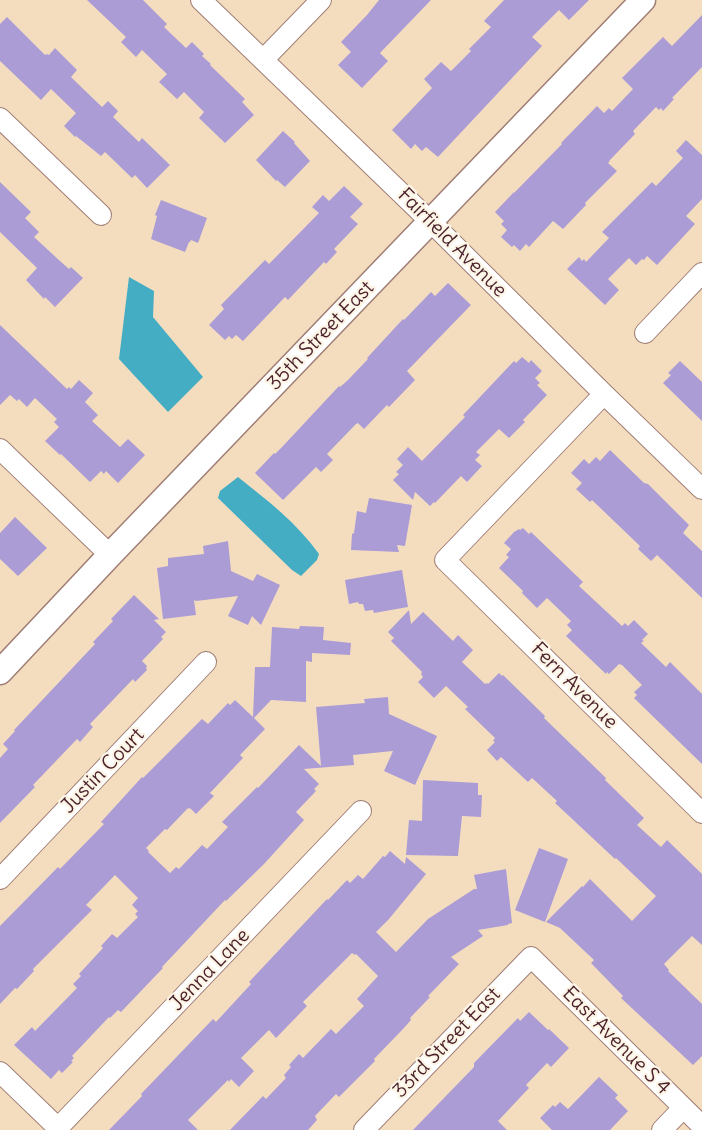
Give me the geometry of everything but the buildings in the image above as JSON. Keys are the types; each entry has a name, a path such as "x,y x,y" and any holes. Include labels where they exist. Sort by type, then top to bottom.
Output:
{"street":[{"name":"Fairfield Avenue","path":"201,0 702,489"},
{"path":"263,60 321,0"},
{"name":"35th Street East","path":"0,672 643,0"},
{"path":"0,118 101,215"},
{"path":"645,333 702,273"},
{"name":"Fern Avenue","path":"604,394 445,560 702,813"},
{"path":"0,449 110,555"},
{"name":"Justin Court","path":"0,879 206,662"},
{"name":"Jenna Lane","path":"59,1129 362,811"},
{"name":"East Avenue S 4","path":"531,957 702,1126"},
{"name":"33rd Street East","path":"364,1130 531,957"},
{"path":"0,1072 59,1129"},
{"path":"662,1130 683,1108"}],"water":[{"path":"129,277 154,291 153,317 203,377 168,412 119,359"},
{"path":"238,477 291,522 319,554 317,560 301,576 218,498 220,491"}]}
